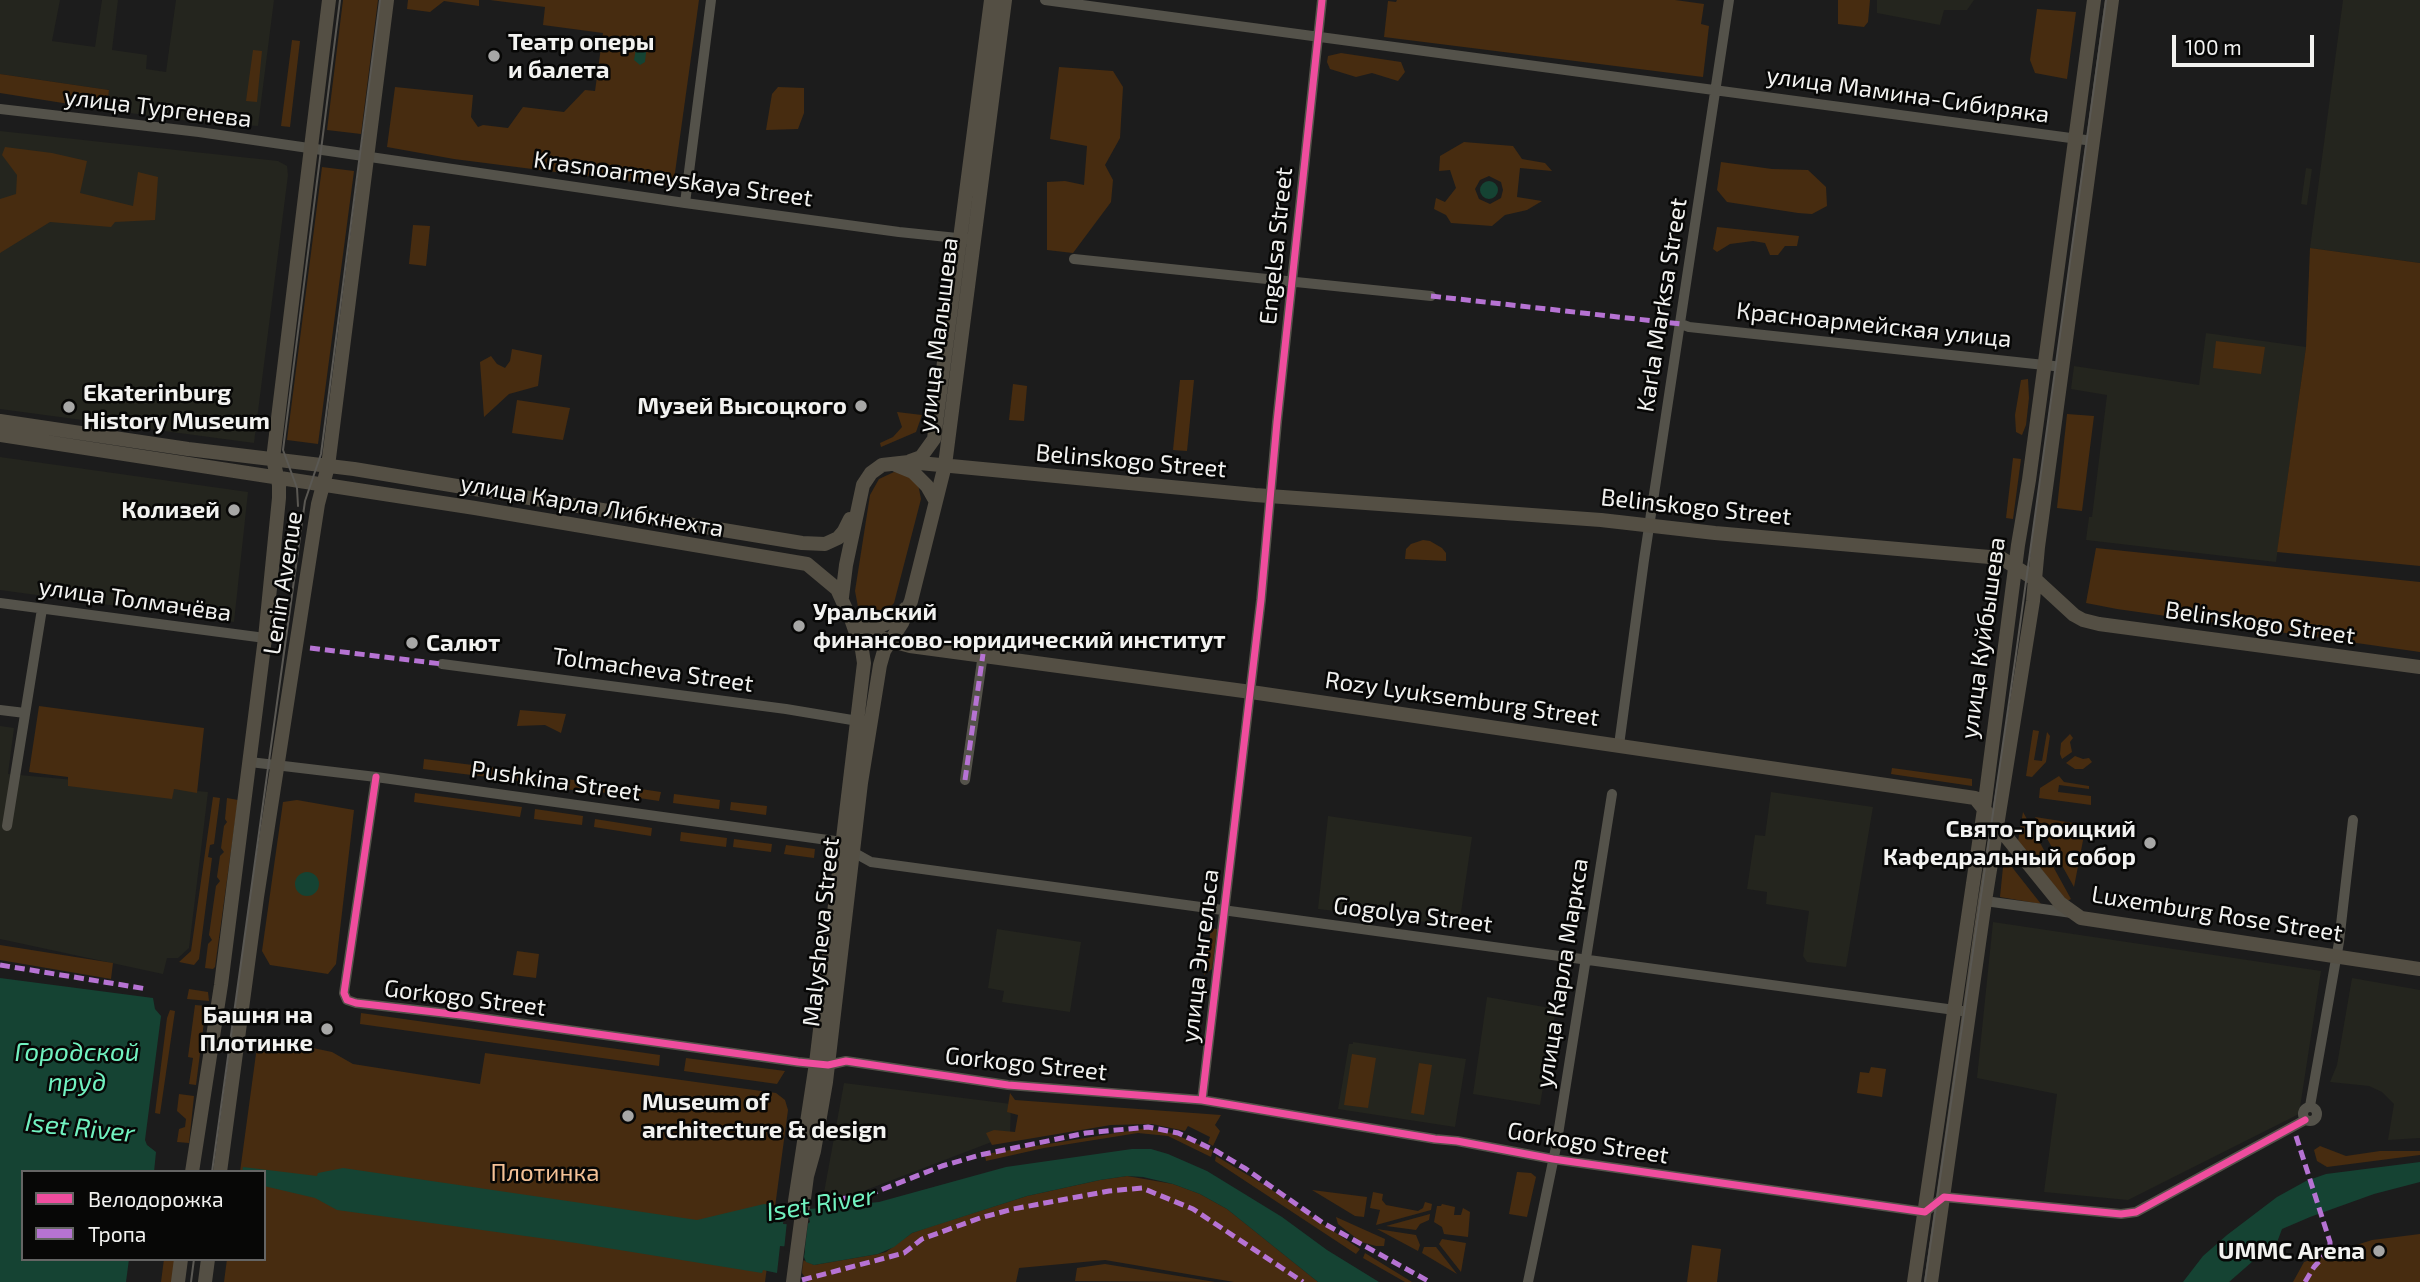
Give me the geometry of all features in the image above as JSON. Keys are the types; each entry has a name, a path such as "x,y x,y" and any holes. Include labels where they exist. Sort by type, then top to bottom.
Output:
{"main road":[{"name":"Lenin Avenue","path":"192,1170 221,985 265,638 279,498 273,459 329,0"},
{"name":"Lenin Avenue","path":"220,1170 245,979 321,485 328,466 387,0"},
{"name":"улица Малышева","path":"855,829 880,665 884,651 911,601 944,465 991,0"},
{"name":"улица Малышева","path":"909,462 921,457 934,439 1005,0"},
{"name":"улица Куйбышева","path":"1931,1282 1944,1197 1982,801 2017,566 2094,0"},
{"name":"улица Куйбышева","path":"1914,1282 1962,1011 1985,901 2036,580 2112,0"},
{"path":"0,421 188,449 328,466"},
{"name":"улица Карла Либкнехта","path":"0,435 475,508 807,564 837,589 850,618"},
{"path":"890,464 909,462 944,465"},
{"path":"890,464 913,472 927,486 935,500"},
{"name":"улица Карла Либкнехта","path":"328,466 470,486 810,544 825,544 838,538 844,531 866,479 877,468 890,464"},
{"name":"Belinskogo Street","path":"944,465 1271,496 1515,513 2001,558 2036,580 2083,620 2420,667"},
{"name":"улица Карла Либкнехта","path":"842,597 859,498"},
{"path":"850,618 863,623 882,625 898,618 911,601"},
{"path":"850,618 863,630 891,641"},
{"path":"847,847 864,663 850,618"},
{"name":"Rozy Lyuksemburg Street","path":"891,641 910,646 983,654 1619,745 1982,801"},
{"path":"1982,801 2002,785"},
{"name":"Luxemburg Rose Street","path":"1982,801 1996,823 2060,903 2081,918 2420,970"},
{"name":"Malysheva Street","path":"789,1277 822,1064 847,847 855,829"},
{"path":"178,1282 181,1261"},
{"path":"205,1282 208,1261"}],"street":[{"path":"685,203 711,0"},
{"name":"улица Мамина-Сибиряка","path":"1045,0 2093,141"},
{"name":"Engelsa Street","path":"1271,496 1322,0"},
{"path":"1717,91 1730,0"},
{"name":"Karla Marksa Street","path":"1649,526 1717,91"},
{"name":"улица Тургенева","path":"0,109 199,132 367,156"},
{"name":"Krasnoarmeyskaya Street","path":"367,156 899,233 966,239"},
{"path":"1074,259 1431,296"},
{"name":"Красноармейская улица","path":"1681,324 2063,367"},
{"path":"1251,692 1271,496"},
{"path":"1619,745 1649,526"},
{"name":"улица Толмачёва","path":"0,603 265,638"},
{"path":"7,826 42,609"},
{"path":"965,780 983,654"},
{"name":"Tolmacheva Street","path":"442,664 786,709 858,721"},
{"name":"улица Энгельса","path":"1202,1100 1251,692"},
{"path":"0,709 25,713"},
{"name":"Pushkina Street","path":"250,762 376,777 847,847"},
{"name":"Gorkogo Street","path":"376,777 344,993 348,1000 356,1003 822,1064 846,1061 1008,1085 1202,1100 1553,1159 1925,1212"},
{"name":"улица Карла Маркса","path":"1528,1282 1553,1159 1612,794"},
{"path":"1925,1212 1944,1197 2121,1214 2136,1212 2305,1120 2303,1112 2310,1106 2337,956 2353,820"},
{"name":"Gogolya Street","path":"847,847 871,862 1962,1011"},
{"path":"1985,901 2072,913"}],"shaded area":[{"path":"0,0 60,0 52,41 95,47 102,0 118,0 112,50 147,55 146,69 166,72 176,0 274,0 258,126 197,122 107,110 109,90 0,74"},
{"path":"1877,0 1974,0 1967,10 1944,10 1940,25 1877,13"},
{"path":"2343,0 2420,0 2420,263 2310,248"},
{"path":"0,131 278,161 287,166 254,443 0,409"},
{"path":"2306,168 2312,169 2307,205 2301,204"},
{"path":"2206,333 2306,347 2276,562 2086,540 2089,517 2092,517 2107,395 2071,389 2074,366 2199,385"},
{"path":"0,457 248,492 234,622 0,590"},
{"path":"0,726 14,728 8,774 208,792 189,948 178,958 167,958 163,974 0,939"},
{"path":"1771,792 1873,807 1846,967 1807,962 1803,956 1809,911 1766,904 1767,892 1747,889 1755,835 1765,836"},
{"path":"1328,816 1472,837 1459,926 1318,909"},
{"path":"1993,922 2321,971 2299,1114 2128,1200 2044,1192 2057,1094 1977,1078"},
{"path":"997,929 1081,942 1070,1012 1002,1002 1004,991 988,988"},
{"path":"2352,978 2420,990 2420,1138 2388,1140 2394,1104 2382,1092 2369,1086 2330,1082 2337,1065"},
{"path":"1487,997 1556,1009 1540,1105 1473,1094"},
{"path":"1353,1042 1466,1059 1455,1127 1338,1109 1349,1044"},
{"path":"844,1083 1011,1104 1010,1135 853,1195 823,1198"}],"green space":[{"path":"343,0 378,0 361,134 327,130"},
{"path":"408,0 479,0 479,6 444,1 430,12 407,9"},
{"path":"490,0 699,0 673,187 454,159 387,147 395,87 473,95 471,117 478,127 483,125 508,128 523,107 564,112 585,90 595,91 603,33 543,25 545,7"},
{"path":"1675,0 1704,4 1701,24 1709,26 1703,77 1384,37 1388,1"},
{"path":"1838,0 1870,0 1868,22 1864,27 1838,24"},
{"path":"2037,9 2076,12 2067,79 2035,73 2030,60"},
{"path":"292,40 300,41 290,127 281,126"},
{"path":"253,50 262,51 257,102 246,101"},
{"path":"1341,53 1401,62 1405,72 1398,81 1372,73 1356,77 1330,69 1328,56"},
{"path":"1059,67 1113,71 1123,87 1120,138 1105,165 1113,180 1111,202 1073,253 1047,250 1047,182 1065,181 1084,185 1087,146 1050,139"},
{"path":"0,74 109,90 107,110 0,93"},
{"path":"778,87 804,88 804,113 798,129 766,130 772,94"},
{"path":"1464,142 1513,146 1522,159 1545,163 1552,171 1520,168 1517,197 1542,201 1527,210 1505,215 1492,226 1451,223 1446,215 1434,209 1436,198 1445,202 1456,188 1450,170 1439,171 1440,156","holes":["1489,176 1501,182 1501,198 1490,204 1479,199 1475,189 1480,180"]},
{"path":"5,147 87,161 80,193 133,206 138,172 158,177 155,220 115,222 111,227 50,222 0,253 0,199 16,194 17,175 2,155"},
{"path":"1721,162 1772,169 1808,170 1826,187 1827,206 1812,214 1727,202 1717,190"},
{"path":"322,167 354,171 318,444 287,440"},
{"path":"413,225 430,226 426,266 409,264"},
{"path":"1717,227 1799,236 1797,246 1785,246 1778,255 1770,255 1765,243 1753,241 1730,244 1717,252 1713,249"},
{"path":"2310,248 2420,263 2420,566 2277,552 2306,347"},
{"path":"2216,341 2265,347 2261,374 2213,368"},
{"path":"512,349 542,355 538,386 509,394 484,417 480,362 491,356 497,364 505,368 510,361"},
{"path":"2028,379 2029,398 2022,435 2016,432 2015,415 2021,380"},
{"path":"1180,380 1194,380 1187,451 1173,450"},
{"path":"1013,384 1027,386 1024,421 1009,420"},
{"path":"517,400 570,408 563,440 512,433"},
{"path":"897,412 922,415 916,432 881,447 880,443 893,437 902,427"},
{"path":"2067,414 2094,416 2082,511 2057,508"},
{"path":"2013,458 2021,459 2013,519 2006,518"},
{"path":"894,472 907,474 918,484 921,499 894,603 883,615 874,617 864,614 858,607 855,591 870,495 879,479"},
{"path":"1423,540 1442,548 1446,553 1446,561 1405,559 1406,549"},
{"path":"2096,548 2420,582 2420,652 2086,603"},
{"path":"39,706 204,728 197,793 174,789 172,799 68,786 68,777 29,772"},
{"path":"520,710 566,714 561,733 545,725 517,726"},
{"path":"2033,730 2039,731 2034,760 2042,761 2047,732 2050,736 2046,762 2032,777 2026,776"},
{"path":"2070,734 2073,738 2070,742 2072,752 2062,759 2061,743"},
{"path":"2075,756 2089,758 2092,762 2083,769 2075,769 2066,763"},
{"path":"424,759 497,768 496,778 423,769"},
{"path":"1892,768 1972,779 1972,786 1891,774"},
{"path":"503,769 541,774 539,784 502,779"},
{"path":"2059,776 2064,782 2089,786 2089,789 2059,785 2058,792 2091,796 2091,805 2039,798 2040,788"},
{"path":"559,778 588,782 587,792 558,788"},
{"path":"600,783 661,792 659,801 599,792"},
{"path":"415,793 522,807 520,817 414,802"},
{"path":"674,794 720,800 719,809 673,803"},
{"path":"213,797 220,798 214,844 210,845 208,857 212,858 199,959 194,965 179,962 191,951"},
{"path":"227,798 238,800 213,969 205,968 208,944 212,940 209,935 216,886 220,881 217,877 220,856 224,852 221,848 227,822"},
{"path":"297,800 354,810 336,964 328,974 270,965 262,951 283,802"},
{"path":"731,802 767,806 766,815 730,810"},
{"path":"535,809 583,816 582,825 534,819"},
{"path":"2023,812 2071,899 2067,901 2018,841"},
{"path":"2035,817 2086,825 2074,887"},
{"path":"595,819 652,828 651,836 594,827"},
{"path":"681,832 727,838 726,847 680,841"},
{"path":"734,839 772,844 771,852 733,847"},
{"path":"786,845 815,849 814,858 784,854"},
{"path":"2004,857 2041,904 2000,897"},
{"path":"1211,928 1217,929 1212,969 1204,975"},
{"path":"0,945 113,963 111,979 0,960"},
{"path":"517,951 539,954 536,978 513,975"},
{"path":"189,989 208,992 209,1001 187,999"},
{"path":"195,1005 206,1006 196,1085 189,1084 193,1058 188,1057"},
{"path":"170,1010 175,1011 160,1114 155,1113"},
{"path":"361,1013 660,1055 659,1066 360,1024"},
{"name":"Плотинка","path":"258,1039 332,1052 353,1064 480,1084 485,1053 776,1093 785,1100 788,1110 765,1282 224,1282 227,1261 266,1261 266,1170 240,1170"},
{"path":"1352,1054 1376,1058 1368,1108 1344,1105"},
{"path":"686,1058 785,1071 777,1084 684,1071"},
{"path":"1419,1063 1432,1065 1424,1115 1411,1113"},
{"path":"1871,1067 1886,1069 1882,1097 1857,1093 1860,1072 1869,1073"},
{"path":"1010,1093 1015,1100 1221,1115 1215,1125 1220,1131 1213,1146 1208,1143 1210,1137 1188,1126 1185,1131 1152,1124 1111,1125 992,1145 986,1133 994,1130 1015,1132 1018,1115 1007,1112"},
{"path":"179,1094 194,1096 189,1143 177,1142 179,1129 185,1127 186,1119 177,1111"},
{"path":"1147,1128 1171,1133 1213,1150 1211,1157 1168,1136 1138,1133 1044,1148 986,1161 985,1156 992,1153"},
{"path":"2320,1146 2346,1156 2380,1151 2420,1151 2420,1155 2327,1167 2317,1161 2314,1150"},
{"path":"1216,1156 1360,1249 1356,1254 1215,1161"},
{"path":"1517,1172 1531,1173 1536,1177 1527,1217 1509,1214"},
{"path":"1127,1176 1173,1184 1200,1194 1227,1209 1318,1282 1234,1282 1105,1260 1019,1268 1016,1282 808,1282 802,1273 803,1260 814,1265 886,1252 912,1233 1027,1196"},
{"path":"1312,1190 1367,1197 1364,1217 1355,1216"},
{"path":"1373,1192 1383,1194 1382,1200 1386,1205 1418,1211 1423,1208 1425,1202 1432,1204 1431,1210 1376,1225 1380,1210 1370,1208"},
{"path":"1442,1204 1455,1207 1454,1215 1461,1215 1463,1208 1470,1212 1468,1237 1444,1234 1442,1227 1434,1222 1437,1206"},
{"path":"1430,1214 1429,1220 1420,1224 1416,1230 1386,1226"},
{"path":"1336,1217 1385,1239 1384,1246 1361,1242 1338,1224"},
{"path":"1377,1229 1416,1235 1420,1245 1418,1251"},
{"name":"UMMC Arena","path":"2420,1234 2420,1282 2293,1282 2304,1262 2372,1240"},
{"path":"1442,1239 1466,1243 1461,1272 1439,1244"},
{"path":"1692,1245 1721,1249 1717,1282 1687,1282"},
{"path":"1424,1247 1436,1247 1457,1274 1422,1253"},
{"path":"1365,1253 1412,1282 1405,1282 1363,1258"},
{"path":"164,1261 176,1261 173,1282 161,1282"},
{"path":"1105,1264 1215,1282 1075,1281 1077,1268"}],"water":[{"path":"642,39 647,44 645,62 640,65 634,60 637,43"},
{"path":"1489,181 1497,186 1498,190 1493,198 1489,199 1481,194 1480,190 1485,182"},
{"path":"307,872 315,876 319,884 315,892 307,896 299,892 295,884 299,876"},
{"name":"Городской пруд","path":"0,978 153,998 155,1009 161,1016 145,1140 156,1152 154,1170 21,1170 21,1261 129,1261 126,1282 0,1282"},
{"path":"1132,1149 1151,1149 1168,1154 1207,1171 1379,1282 1318,1282 1227,1209 1200,1194 1143,1177 1127,1176 1100,1180 1027,1196 912,1233 894,1247 878,1254 814,1265 806,1262 805,1248 780,1246 777,1273 763,1270 762,1273 576,1243 337,1210 315,1198 266,1186 266,1170 242,1170 243,1167 317,1176 318,1173 343,1168 697,1220 764,1204 785,1207 783,1224 806,1225 810,1222 810,1209 879,1202 1006,1167"},
{"path":"2420,1162 2420,1182 2374,1194 2282,1229 2276,1245 2261,1254 2229,1282 2183,1282 2203,1256 2227,1235 2277,1197 2306,1181 2326,1174"}],"pier":[{"path":"810,1206 803,1264 801,1251 784,1250 787,1221 805,1221"}],"tram line":[{"path":"298,506 297,488 283,450 340,0"},
{"path":"212,1170 305,501 321,454 380,0"},
{"path":"1925,1282 2016,654 2106,0"},
{"path":"191,1282 194,1261"}],"marked path":[{"path":"1431,296 1681,324"},
{"path":"310,648 442,664"},
{"path":"965,780 983,654"},
{"path":"0,965 147,989"},
{"path":"868,1195 942,1166 980,1155 1086,1133 1148,1127 1178,1133 1216,1151 1323,1223 1430,1282"},
{"path":"2296,1136 2330,1242 2330,1249 2305,1282"},
{"path":"802,1280 904,1253 922,1239 1013,1209 1109,1191 1142,1188 1193,1209 1303,1282"},
{"path":"821,1194 820,1201 864,1196"}],"cycle path":[{"path":"1202,1100 1261,600 1322,0"},
{"path":"376,777 344,993 347,1000 356,1003 798,1062 828,1065 846,1061 1008,1085 1202,1100 1553,1159 1925,1212 1944,1197 2121,1214 2136,1212 2305,1120"}],"place":[{"name":"Театр оперы и балета","path":"494,56"},
{"name":"Музей Высоцкого","path":"861,406"},
{"name":"Ekaterinburg History Museum","path":"69,407"},
{"name":"Колизей","path":"234,510"},
{"name":"Уральский финансово-юридический институт","path":"799,626"},
{"name":"Салют","path":"412,643"},
{"name":"Свято-Троицкий Кафедральный собор","path":"2150,843"},
{"name":"Башня на Плотинке","path":"327,1029"},
{"name":"Museum of architecture & design","path":"628,1116"},
{"name":"UMMC Arena","path":"2379,1251"}],"water label":[{"name":"Iset River","path":"80,1128"},
{"name":"Iset River","path":"821,1204"}]}
